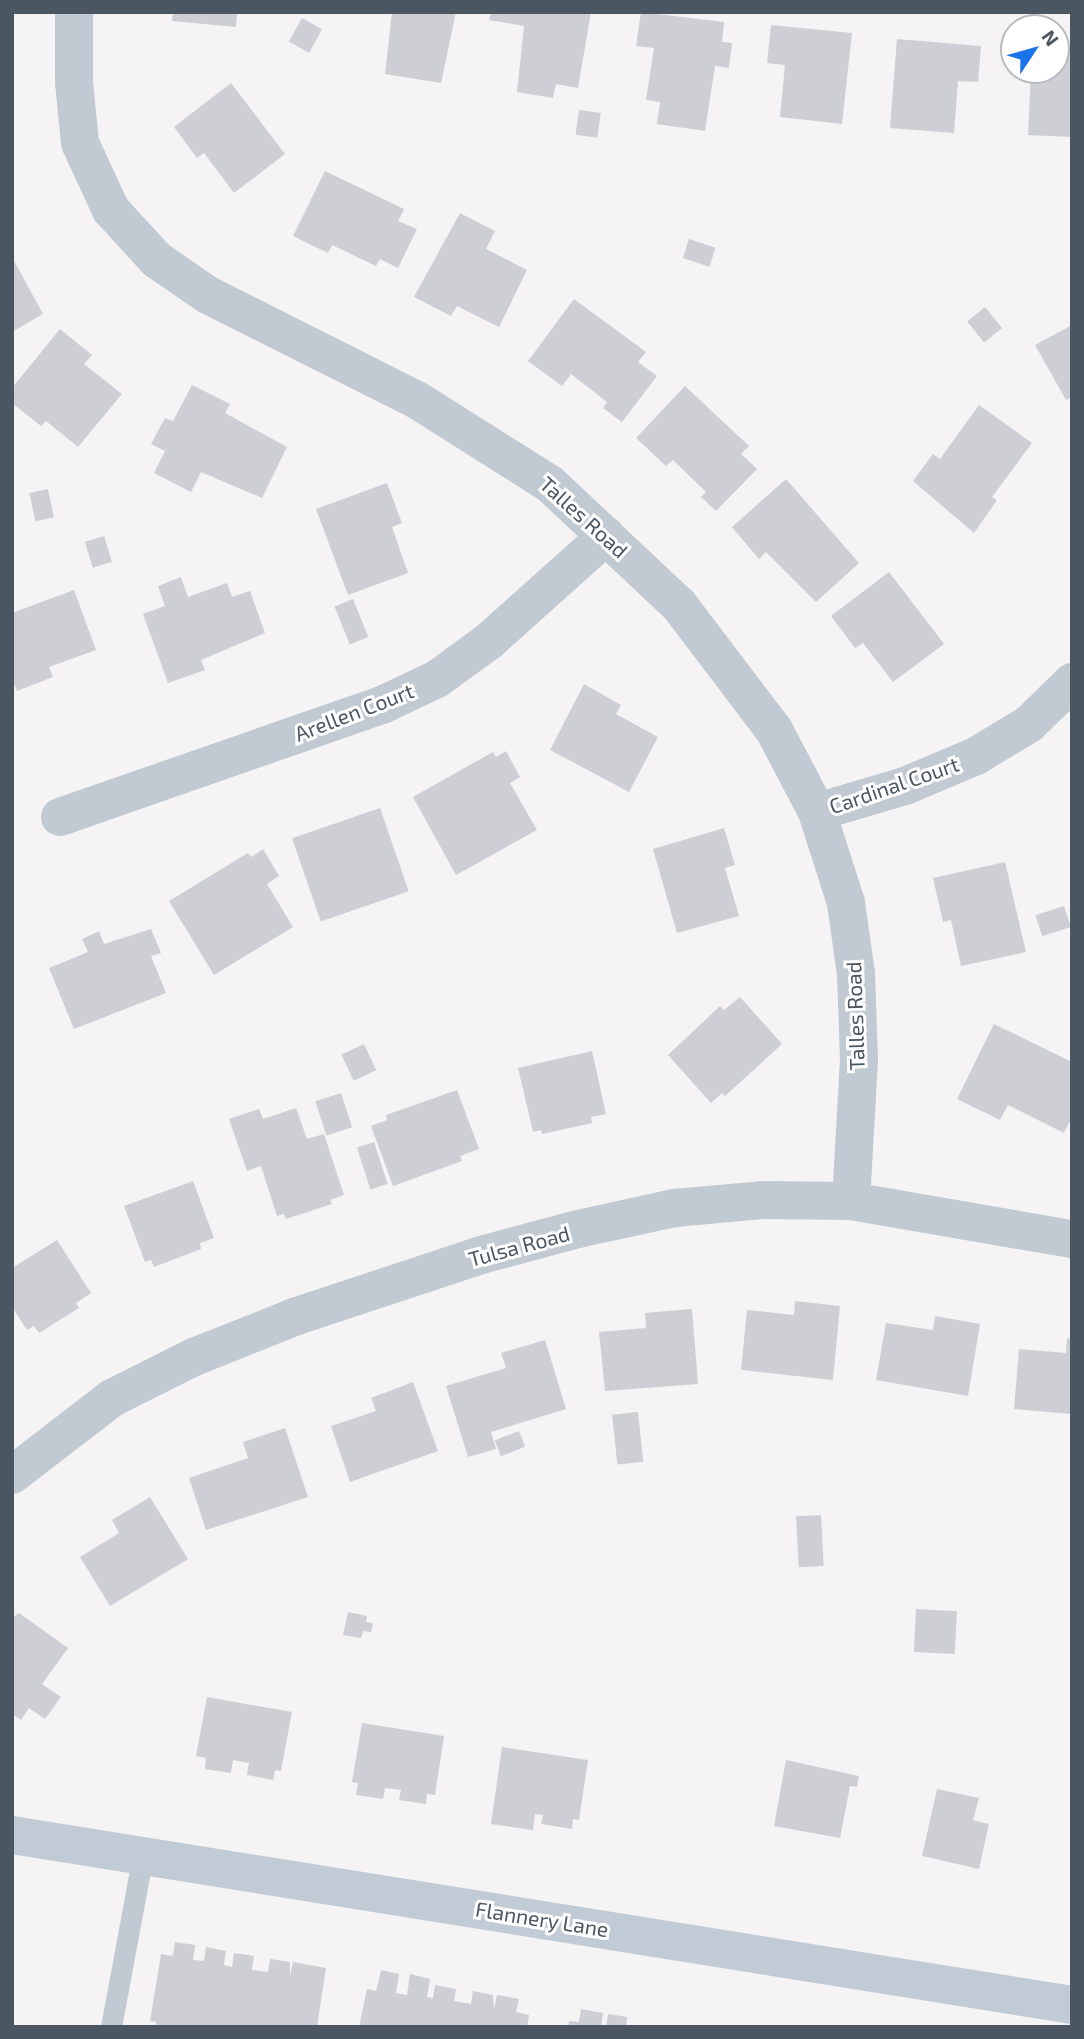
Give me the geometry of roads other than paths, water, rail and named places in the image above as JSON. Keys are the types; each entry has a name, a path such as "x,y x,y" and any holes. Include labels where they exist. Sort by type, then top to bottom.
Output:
{"street":[{"name":"Talles Road","path":"74,12 74,82 80,143 111,210 157,260 208,295 417,400 489,442 550,484 679,605 728,664 774,730 817,812 845,903 856,974 859,1059 851,1201"},
{"name":"Arellen Court","path":"60,817 382,705 437,679 488,642 606,536"},
{"name":"Cardinal Court","path":"817,812 905,786 976,756 1029,724 1072,682"},
{"name":"Tulsa Road","path":"12,1475 112,1398 194,1357 297,1316 481,1255 674,1208 763,1200 851,1201 1072,1239"},
{"name":"Flannery Lane","path":"12,1835 1072,2005"}],"lane":[{"path":"111,2027 143,1855"}]}
